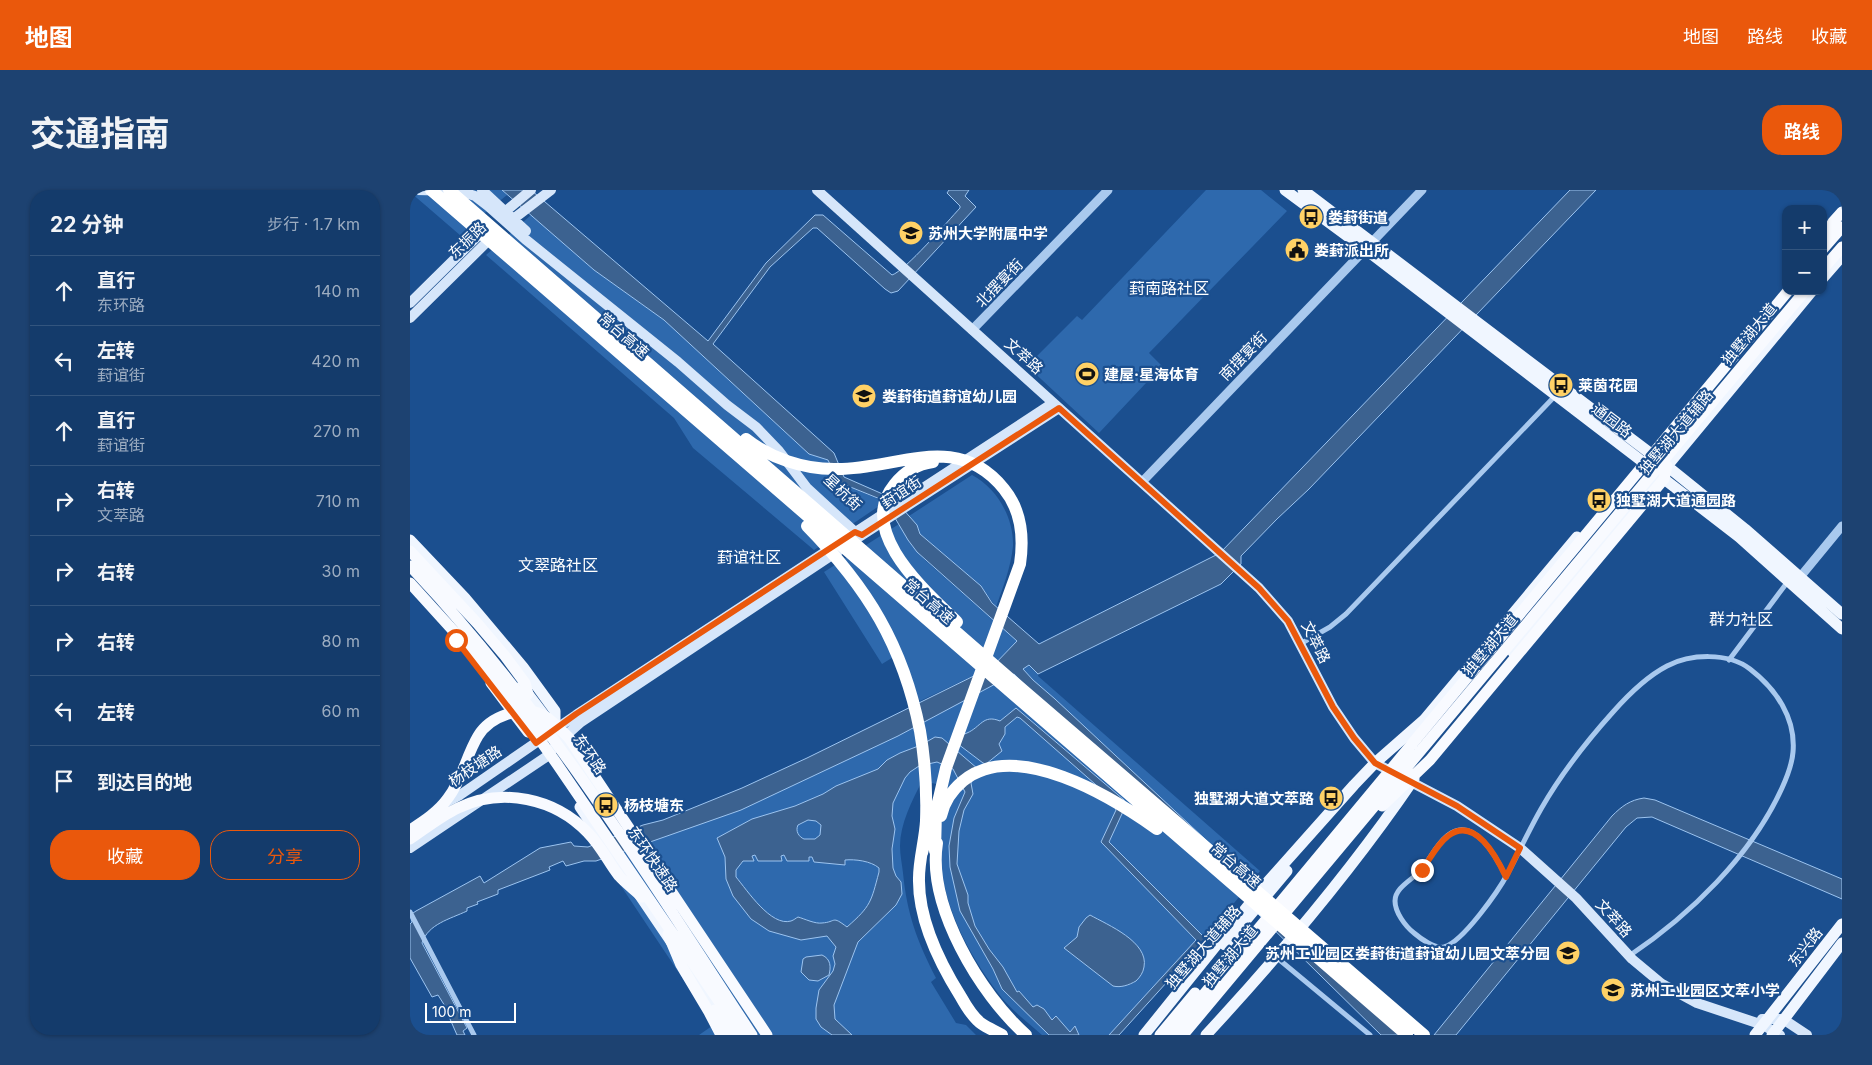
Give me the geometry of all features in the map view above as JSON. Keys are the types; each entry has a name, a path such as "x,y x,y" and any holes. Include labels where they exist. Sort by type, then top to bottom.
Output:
{"highway":[{"name":"常台高速","path":"431,190 1407,1035"},
{"name":"常台高速","path":"449,190 1424,1035"},
{"path":"1827,233 1833,222 1842,212"},
{"path":"1827,244 1842,227"},
{"path":"1827,264 1842,247"},
{"path":"555,282 618,331 748,441 768,453 801,465 836,470 921,457 956,458 973,463 986,471 1007,493 1014,504 1021,524 1020,564 964,716 934,784"},
{"name":"独墅湖大道","path":"1194,1015 1404,753 1785,295"},
{"name":"独墅湖大道","path":"1194,1015 1350,835 1802,295"},
{"path":"723,443 836,557 855,580 892,642 909,685 934,784 936,811 929,852 942,900 952,929 974,970 998,1005 1026,1035"},
{"path":"934,784 957,722 982,655 985,647 988,639 1012,577 1018,536 1014,518 1006,500 995,486 980,474 962,465 941,462 923,464 912,469 902,476 891,488 885,504 884,528 895,553 933,599 964,629 984,646 990,652 997,658 1058,719"},
{"path":"1350,835 1430,760 1580,575 1595,562 1660,470"},
{"path":"1595,562 1600,546"},
{"path":"410,551 505,656 525,682 528,694"},
{"name":"东环快速路","path":"410,566 468,630 524,698 567,757 695,956 742,1035"},
{"name":"东环快速路","path":"410,583 459,636 515,705 659,913 695,956 752,1035"},
{"path":"410,830 432,815 448,798 483,730 494,721 507,715 534,712 545,716 569,738 763,1034"},
{"path":"1160,1035 1352,806 1404,753"},
{"path":"1002,1035 981,1024 952,984 933,946 920,898 919,877 942,810 949,796 960,784 974,774 987,769 1000,767 1024,768 1046,772 1093,790 1132,811 1176,842 1289,941 1343,981"},
{"path":"410,839 452,811 471,803 504,798 536,801 562,811 595,840 620,876 659,913 680,965 710,1012 722,1035"},
{"path":"660,875 695,956 707,998 733,1035"},
{"path":"695,956 763,1034"},
{"path":"1170,1035 1194,1015"},
{"path":"1183,1035 1194,1015"}],"main road":[{"path":"416,190 459,191 475,196 506,218"},
{"path":"482,190 506,218"},
{"name":"东振路","path":"410,318 506,218 514,204 531,190"},
{"name":"文萃路","path":"817,190 1259,588 1283,614 1333,707 1354,738 1375,763 1479,819 1520,848 1576,898 1648,974 1697,1003 1741,1019 1765,1022"},
{"name":"通园路","path":"1285,190 1368,246 1472,324 1644,456 1739,537 1842,614"},
{"name":"通园路","path":"1303,190 1368,246"},
{"name":"东振路","path":"410,303 506,218 523,211 547,193"},
{"name":"星杭街","path":"506,218 760,431 779,451 807,488 859,532"},
{"path":"1827,236 1842,219"},
{"path":"1827,273 1842,256"},
{"name":"独墅湖大道辅路","path":"1144,1035 1354,785 1375,763 1414,730 1434,708 1782,291"},
{"name":"独墅湖大道辅路","path":"1205,1035 1356,860 1444,735 1580,575 1600,546 1660,470 1809,295"},
{"name":"通园路","path":"1472,324 1555,396 1644,456"},
{"name":"葑谊街","path":"559,734 581,722 859,532 1056,405"},
{"path":"1580,575 1582,552 1660,470"},
{"path":"410,540 465,598 523,667 555,711 559,734"},
{"name":"东环路","path":"410,556 474,625 559,734 731,994 763,1034"},
{"name":"通园路","path":"1794,579 1842,629"},
{"path":"410,591 465,652 536,743 733,1035"},
{"path":"1412,782 1406,754 1408,742 1414,730"},
{"name":"杨枝塘路","path":"410,825 432,810 460,795 536,743 559,734"},
{"name":"杨枝塘路","path":"410,848 546,757 559,734"},
{"name":"杨枝塘路","path":"448,823 460,820 504,793 513,780"},
{"name":"东兴路","path":"1755,1035 1842,924"},
{"name":"东兴路","path":"1776,1034 1783,1019 1842,943"},
{"name":"独墅湖大道辅路","path":"1205,1035 1276,957 1283,944"},
{"path":"714,1005 731,994"},
{"path":"714,1005 722,1035"},
{"path":"1765,1022 1783,1019 1807,1035"},
{"path":"1765,1022 1776,1034"}],"street":[{"name":"北摆宴街","path":"972,330 1108,190"},
{"name":"南摆宴街","path":"1142,482 1422,190"},
{"path":"1300,644 1330,627 1346,614 1555,396"},
{"path":"1730,660 1794,579 1842,526"},
{"path":"1506,877 1494,854 1485,843 1466,831 1455,832 1444,839 1420,872 1401,888 1396,896 1396,904 1404,922 1413,933 1435,946 1446,947 1479,915 1506,877 1542,808 1570,765 1601,726 1638,687 1659,670 1684,659 1710,657 1730,660 1746,666 1776,694 1787,714 1793,741 1792,757 1785,780 1774,806 1754,838 1738,858 1673,923 1629,956"},
{"path":"410,912 474,1035"},
{"path":"1276,957 1370,1035"}],"shaded area":[{"path":"410,190 502,190 507,195 461,236"},
{"path":"502,190 531,190 708,341 766,263 815,215 823,215 892,275 906,265 960,208 947,193 949,190 969,190 965,196 976,207 898,291 891,293 885,289 817,228 813,228 770,267 713,344 834,453 844,477 894,499 917,525 920,534 981,586 992,603 1039,644 1220,553 1570,190 1596,190 1309,489 1241,556 1241,564 1221,584 1038,674 1029,665 1023,669 1205,839 1403,1035 1381,1035 1014,674 898,736 741,810 596,861 584,861 566,866 563,861 549,867 550,870 498,890 498,894 477,902 478,904 467,908 467,911 434,927 425,936 422,943 467,1028 463,1031 465,1035 457,1035 450,1019 450,1014 438,995 432,997 410,958 410,924 412,922 410,915 480,876 484,883 540,848 571,842 574,846 588,847 643,825 663,820 742,788 992,667 1017,641 917,552 885,501 838,482 828,460 809,454 664,320 594,270"},
{"path":"1206,190 1261,190 1287,211 1149,353 1162,366 1099,433 1027,366 1077,316 1082,320"},
{"path":"531,215 594,270 664,320 809,454 828,460 838,482 885,502 814,550 693,448 674,418 486,255"},
{"path":"972,475 996,496 1007,515 1013,535 1010,562 996,607 981,586 920,534 919,529 909,516"},
{"path":"899,524 912,546 926,561 1017,641 992,667 920,701 895,656 882,664 824,572"},
{"path":"1028,665 1038,676 1260,871 1205,939 1201,935 1109,1035 1042,1035 1013,1010 998,993 976,960 957,924 944,886 941,866 940,838 946,786 922,781 914,796 902,829 900,853 907,902 918,939 936,978 931,982 956,1023 966,1025 976,1035 699,1035 712,1026 693,994 603,859 990,686"},
{"path":"1016,708 1124,800 1126,805 1109,842 1206,939 1119,1035 1109,1035 1196,940 1101,842 1116,810 1112,799 1020,718 1017,717 1005,727 1005,734 999,744 1002,751 986,764 954,741 954,735 967,733 986,720 994,719 1000,721"},
{"path":"935,737 942,738 978,769 971,783 973,794 964,810 959,831 957,864 968,895 968,903 975,926 1003,967 1017,992 1019,991 1033,1007 1037,1005 1044,1009 1052,1020 1056,1016 1070,1032 1075,1026 1079,1035 1049,1035 1002,989 993,969 960,911 950,867 949,846 954,818 965,792 953,769 937,762 919,766 910,772 893,803 892,816 895,829 892,849 893,868 901,882 902,894 896,905 858,942 834,1005 835,1019 852,1035 832,1035 821,1027 816,1019 819,990 833,971 835,964 833,956 836,947 827,936 801,940 769,931 751,919 733,896 726,879 725,857 717,838 752,819 795,806 836,786 878,769 887,760","holes":["808,820 816,821 821,825 820,835 815,839 804,839 797,832 798,825","755,855 758,861 782,861 781,856 784,855 787,861 809,861 809,857 812,857 814,862 845,865 845,860 858,860 876,866 879,868 879,872 869,903 861,914 847,927 836,920 819,923 798,917 791,921 783,921 760,906 736,877 736,870 743,861 754,861 752,856"]},
{"path":"1644,798 1655,800 1842,879 1842,899 1652,817 1637,818 1626,827 1456,1035 1434,1035 1612,816 1626,804"},
{"path":"1090,915 1126,935 1140,950 1144,958 1144,967 1136,981 1125,986 1113,986 1064,948 1077,937 1079,927"},
{"path":"822,955 830,964 829,975 818,981 809,980 801,972 803,959"}],"place":[{"name":"娄葑街道","path":"1311,217"},
{"name":"苏州大学附属中学","path":"911,233"},
{"name":"娄葑派出所","path":"1297,250"},
{"name":"建屋·星海体育","path":"1087,374"},
{"name":"莱茵花园","path":"1561,385"},
{"name":"娄葑街道葑谊幼儿园","path":"864,396"},
{"name":"独墅湖大道通园路","path":"1599,500"},
{"name":"独墅湖大道文萃路","path":"1331,798"},
{"name":"杨枝塘东","path":"606,805"},
{"name":"苏州工业园区娄葑街道葑谊幼儿园文萃分园","path":"1568,953"},
{"name":"苏州工业园区文萃小学","path":"1613,990"}],"district":[{"name":"葑南路社区","path":"1169,288"},
{"name":"葑谊社区","path":"749,557"},
{"name":"文翠路社区","path":"558,565"},
{"name":"群力社区","path":"1741,619"}],"route":[{"path":"456,640 536,743 576,714 855,532 862,535 1059,408 1259,588 1275,605 1292,628 1333,707 1354,738 1375,763 1442,797 1479,819 1520,848 1506,877 1494,854 1485,843 1468,831 1458,831 1444,839 1422,870"}]}
